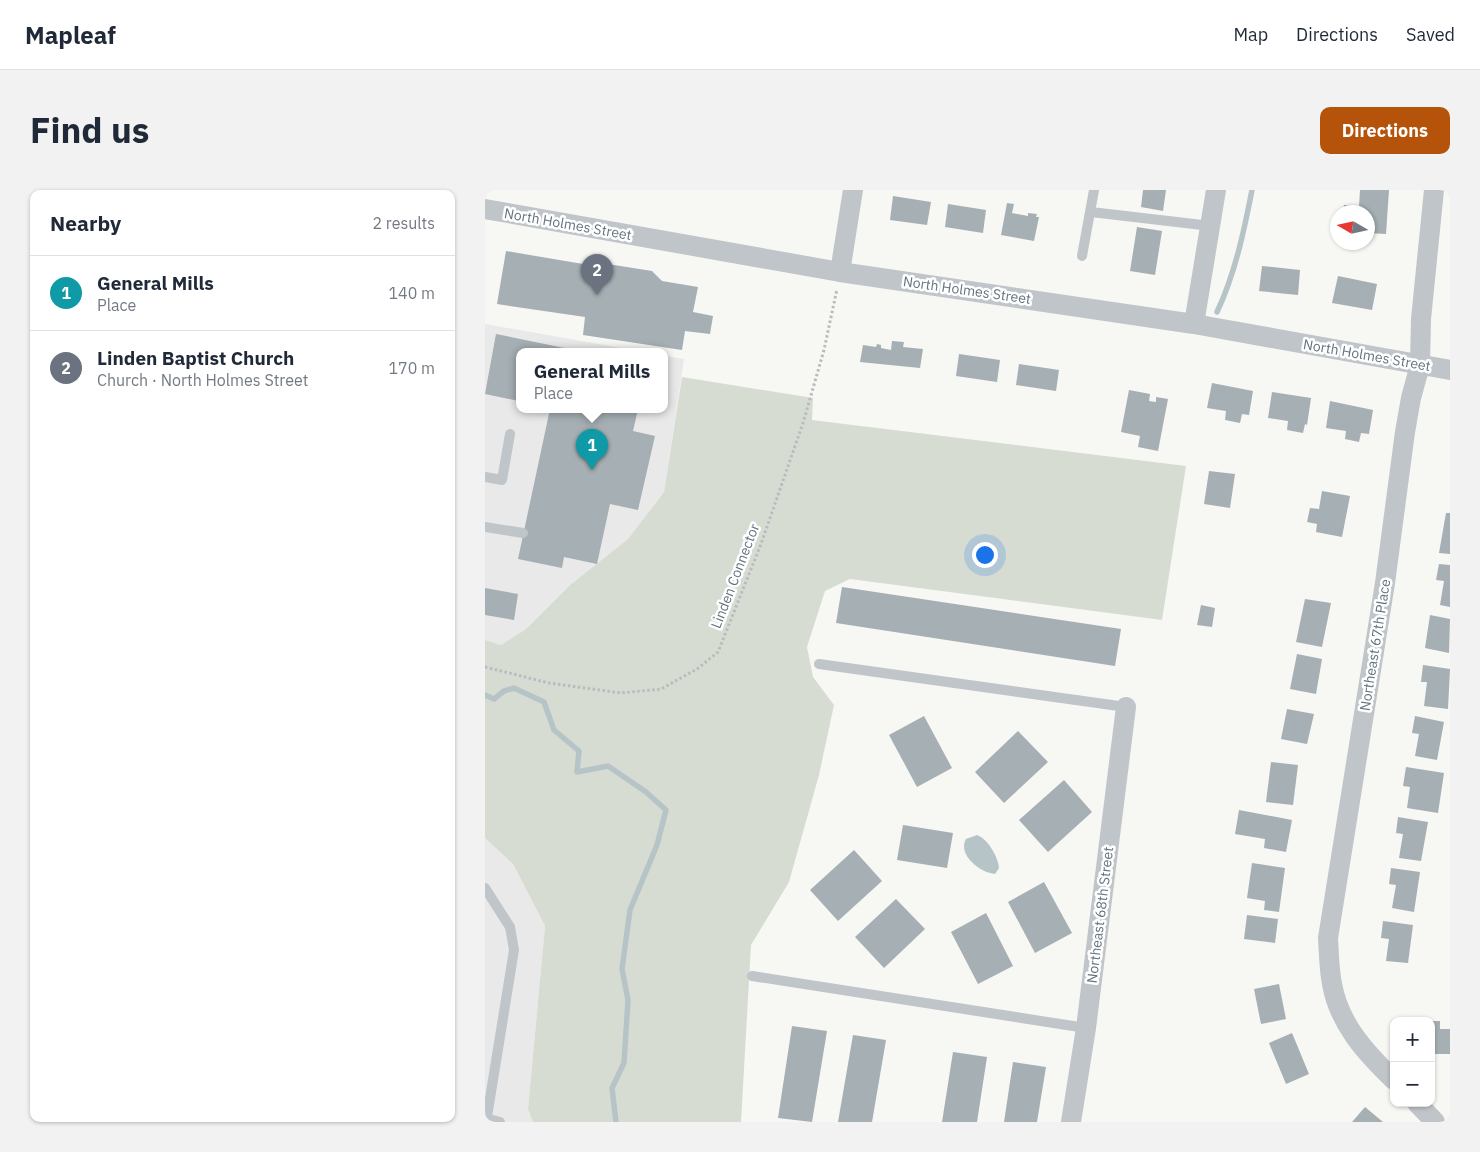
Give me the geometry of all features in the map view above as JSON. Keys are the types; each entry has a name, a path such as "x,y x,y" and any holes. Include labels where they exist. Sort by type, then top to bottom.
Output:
{"street":[{"path":"840,272 853,190"},
{"path":"1195,324 1216,190"},
{"name":"Northeast 67th Place","path":"1390,1076 1365,1053 1344,1022 1332,986 1327,938 1385,582 1405,432 1411,398 1420,365 1421,319 1434,190"},
{"name":"North Holmes Street","path":"485,209 840,272 1195,324 1450,370"},
{"name":"Northeast 68th Street","path":"1071,1122 1086,1028 1126,707"},
{"path":"1421,1107 1435,1122"}],"lane":[{"path":"1082,256 1095,190"},
{"path":"1091,212 1211,226"},
{"path":"485,477 502,480 510,434"},
{"path":"485,527 523,533"},
{"path":"819,664 1126,707"},
{"path":"485,888 510,927 514,950 511,978 489,1068 486,1117 500,1122"},
{"path":"752,976 1086,1028"}],"path":[{"name":"Linden Connector","path":"485,667 549,683 621,693 661,689 697,669 718,652 761,544 803,423 824,350 840,272"}],"shaded area":[{"path":"485,324 621,348 516,348 516,413 668,413 668,356 684,359 664,492 628,539 570,585 526,629 501,645 485,640"},
{"path":"682,377 813,398 812,420 1186,466 1162,620 850,579 825,591 807,647 813,677 834,705 819,775 789,882 751,945 741,1122 533,1122 528,1109 545,926 513,864 485,838 485,640 501,645 526,629 570,585 628,539 664,492"},
{"path":"977,835 989,844 995,854 999,868 995,874 983,870 967,856 964,845 966,839"},
{"path":"485,838 513,864 545,926 528,1109 533,1122 485,1122"}],"building":[{"path":"1143,190 1166,190 1163,211 1141,207"},
{"path":"1360,190 1389,190 1386,234 1375,233 1375,205 1359,205"},
{"path":"893,196 931,202 927,225 890,220"},
{"path":"1007,203 1014,204 1012,213 1028,216 1028,213 1037,214 1036,217 1039,217 1034,241 1001,235"},
{"path":"948,204 986,210 983,233 945,227"},
{"path":"1137,227 1162,231 1155,275 1130,271"},
{"path":"506,251 595,266 595,262 652,271 662,281 698,287 693,312 713,316 710,334 685,331 682,350 583,335 585,317 497,304"},
{"path":"1262,266 1300,270 1298,295 1259,291"},
{"path":"1338,276 1377,284 1372,310 1332,303"},
{"path":"496,334 564,348 516,348 516,400 485,394"},
{"path":"892,341 904,342 903,347 923,349 920,368 860,362 863,345 876,347 877,344 881,345 881,348 891,350"},
{"path":"959,354 1000,360 997,382 956,376"},
{"path":"1019,364 1059,370 1056,391 1016,385"},
{"path":"1212,383 1253,391 1249,415 1242,414 1240,423 1225,420 1226,411 1207,408"},
{"path":"1129,390 1150,394 1149,401 1156,402 1156,397 1168,399 1158,451 1138,447 1140,436 1121,432"},
{"path":"1272,392 1311,398 1307,425 1305,424 1303,433 1287,430 1288,421 1268,418"},
{"path":"1330,401 1373,410 1369,434 1361,433 1359,442 1345,439 1346,431 1326,428"},
{"path":"549,413 637,413 633,431 655,436 638,510 610,504 597,564 564,557 562,568 518,559"},
{"path":"1209,471 1235,474 1230,508 1204,504"},
{"path":"1322,491 1350,496 1342,537 1316,532 1317,524 1307,522 1310,508 1319,509"},
{"path":"1446,513 1450,513 1450,554 1439,553"},
{"path":"1439,564 1450,565 1450,607 1440,605 1444,581 1436,580"},
{"path":"842,587 1121,629 1115,666 836,623"},
{"path":"485,588 518,594 514,620 485,615"},
{"path":"1305,599 1331,603 1322,647 1296,642"},
{"path":"1201,605 1215,608 1212,627 1197,625"},
{"path":"1430,615 1450,619 1449,653 1425,648"},
{"path":"1297,654 1322,659 1316,694 1290,689"},
{"path":"1423,665 1450,669 1448,709 1424,706 1427,682 1421,682"},
{"path":"1287,709 1314,714 1307,744 1281,739"},
{"path":"924,716 952,768 917,787 889,735"},
{"path":"1415,716 1444,722 1437,760 1415,756 1419,734 1412,733"},
{"path":"1018,731 1048,762 1004,803 975,772"},
{"path":"1271,762 1298,765 1293,805 1266,802"},
{"path":"1406,767 1444,773 1438,813 1407,808 1410,787 1403,786"},
{"path":"1064,780 1092,812 1048,852 1019,820"},
{"path":"1239,810 1292,820 1286,852 1264,848 1265,839 1235,834"},
{"path":"1398,817 1428,822 1421,861 1399,858 1403,834 1396,833"},
{"path":"903,825 953,833 947,868 897,860"},
{"path":"854,850 882,881 838,921 810,890"},
{"path":"1252,863 1285,868 1279,912 1264,910 1265,901 1247,898"},
{"path":"1391,868 1420,872 1414,912 1392,908 1396,885 1389,884"},
{"path":"1044,882 1072,933 1035,953 1008,902"},
{"path":"896,899 925,929 884,968 855,937"},
{"path":"986,913 1013,966 978,984 951,932"},
{"path":"1247,915 1278,919 1275,943 1244,939"},
{"path":"1383,921 1413,925 1408,963 1386,961 1389,939 1381,938"},
{"path":"1279,984 1286,1019 1261,1024 1254,989"},
{"path":"1435,1021 1440,1021 1440,1029 1450,1029 1450,1054 1435,1054"},
{"path":"792,1026 827,1031 812,1122 778,1118"},
{"path":"1292,1033 1309,1074 1286,1084 1269,1043"},
{"path":"853,1035 886,1040 872,1122 838,1122"},
{"path":"953,1052 987,1057 977,1122 942,1122"},
{"path":"1013,1062 1046,1067 1037,1122 1004,1122"},
{"path":"1365,1107 1383,1122 1352,1122"}],"waterway":[{"path":"1217,312 1234,268 1252,190"},
{"path":"485,695 494,699 504,691 514,688 544,702 554,730 579,751 577,772 608,766 646,792 666,810 657,845 630,910 622,969 628,1000 624,1063 612,1088 616,1122"}],"place":[{"name":"Linden Baptist Church","path":"597,295"},
{"name":"General Mills","path":"592,470"}]}
